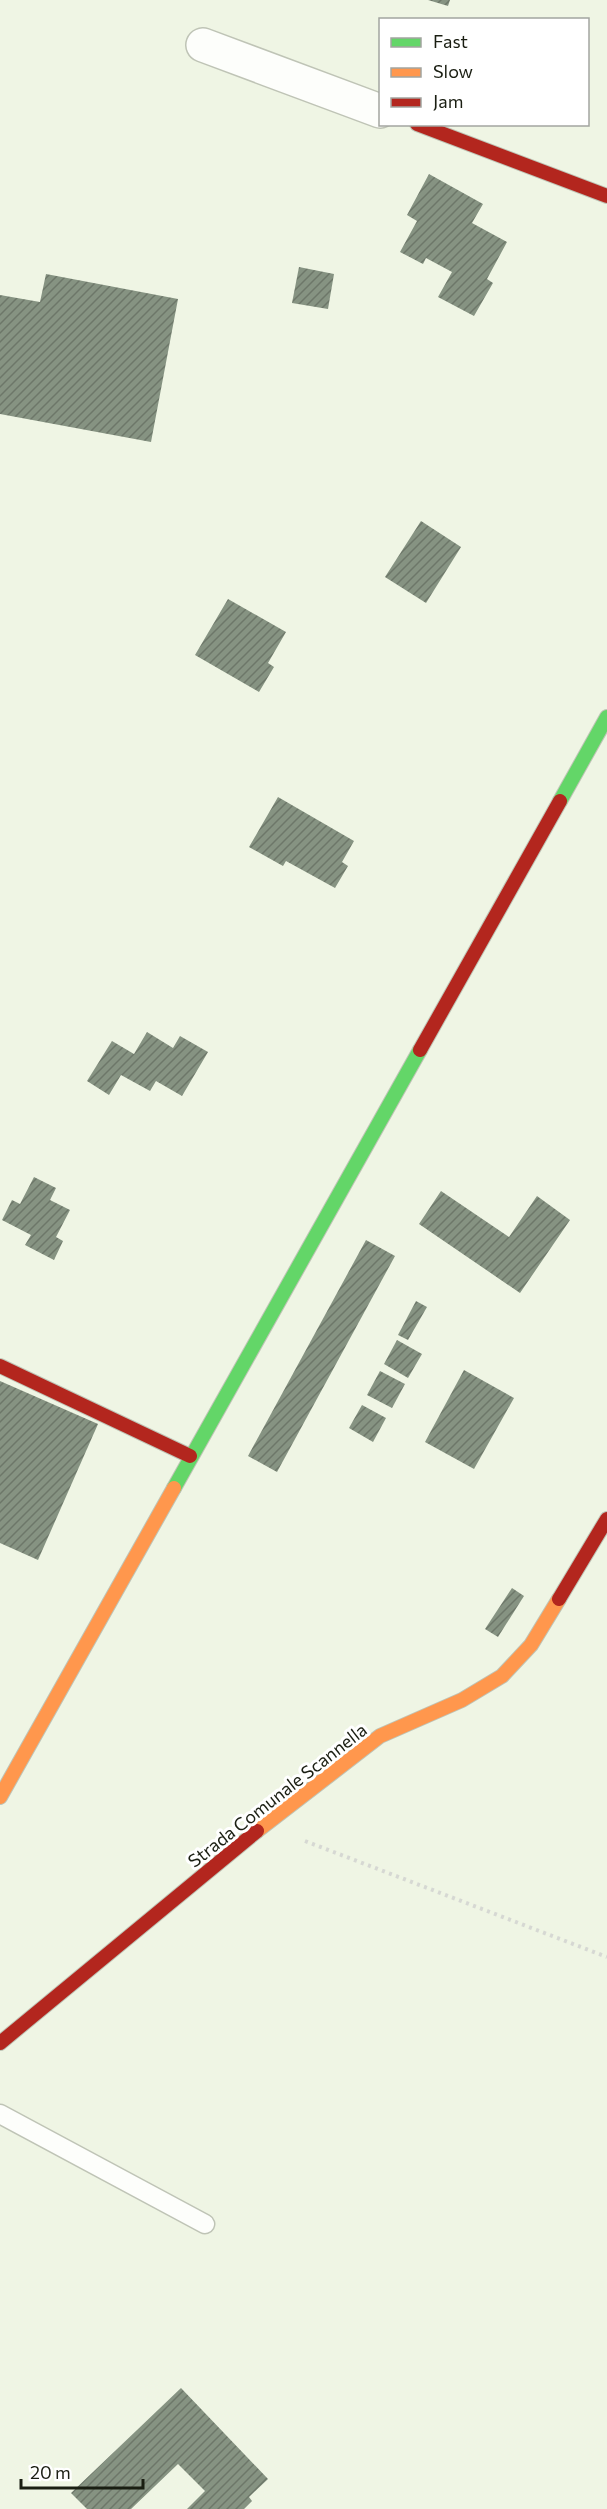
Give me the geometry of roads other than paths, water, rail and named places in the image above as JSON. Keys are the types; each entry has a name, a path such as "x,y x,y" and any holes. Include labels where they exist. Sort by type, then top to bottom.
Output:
{"street":[{"path":"204,45 379,110"},
{"path":"422,126 607,196"},
{"path":"0,1797 607,717"},
{"path":"0,1366 190,1456"},
{"name":"Strada Comunale Scannella","path":"0,2043 266,1824 380,1736 462,1700 502,1676 531,1645 607,1519"}],"lane":[{"path":"0,2114 204,2224"}]}
